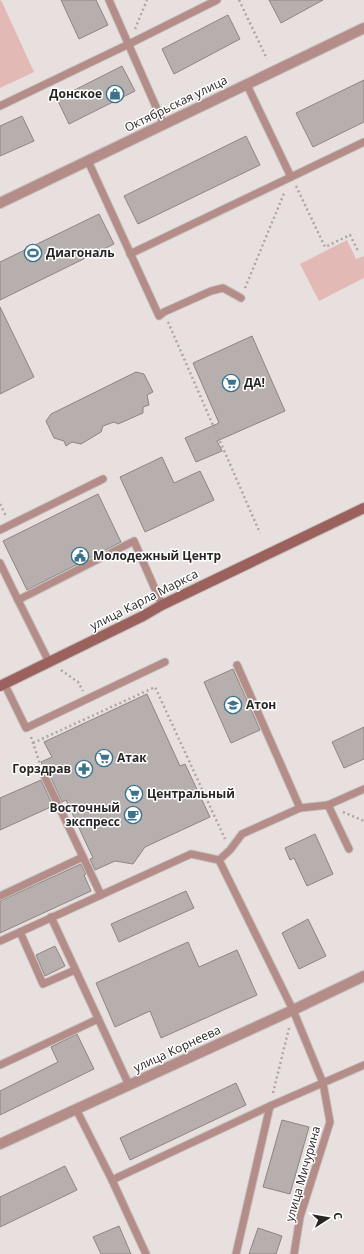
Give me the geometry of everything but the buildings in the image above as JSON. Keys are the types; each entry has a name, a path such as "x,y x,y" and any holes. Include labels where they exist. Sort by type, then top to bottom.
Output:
{"main road":[{"name":"улица Карла Маркса","path":"2,685 143,616 162,605 364,508"}],"street":[{"name":"Октябрьская улица","path":"0,203 364,28"},
{"name":"улица Корнеева","path":"0,1144 364,976"}],"lane":[{"path":"109,0 164,125"},
{"path":"0,106 217,0"},
{"path":"247,85 291,177"},
{"path":"130,254 364,142"},
{"path":"88,161 158,316 211,291 223,288 241,298"},
{"path":"0,530 103,479"},
{"path":"18,600 134,542 162,605"},
{"path":"0,563 49,662"},
{"path":"2,685 26,728 165,662"},
{"path":"237,665 300,808"},
{"path":"43,773 101,896"},
{"path":"0,941 191,854 219,860 230,850 242,834 300,808 328,805 364,789"},
{"path":"328,805 349,849"},
{"path":"0,896 83,856"},
{"name":"улица Мичурина","path":"219,860 293,1010 323,1083 330,1122 300,1217 294,1254"},
{"path":"51,917 129,1085"},
{"path":"20,932 43,984 75,970"},
{"path":"0,1065 98,1019"},
{"path":"112,1180 270,1106 364,1065"},
{"path":"236,1254 270,1106"},
{"path":"76,1109 112,1180 146,1254"}],"path":[{"path":"129,44 147,0"},
{"path":"239,0 267,59"},
{"path":"291,177 324,248 350,235 358,251"},
{"path":"241,298 291,177"},
{"path":"164,312 260,533"},
{"path":"0,504 4,514 0,516"},
{"path":"49,662 78,682 95,715"},
{"path":"33,743 154,687 230,850"},
{"path":"26,728 33,743 43,773"},
{"path":"328,805 364,820"},
{"path":"270,1106 293,1010"}],"shaded area":[{"path":"1,0 34,72 0,88 0,1"},
{"path":"347,240 356,259 364,256 364,278 319,301 300,264"}],"place":[{"name":"Донское","path":"115,94"},
{"name":"Диагональ","path":"33,253"},
{"name":"ДА!","path":"231,383"},
{"name":"Молодежный Центр","path":"80,556"},
{"name":"Атон","path":"233,705"},
{"name":"Атак","path":"104,758"},
{"name":"Горздрав","path":"84,769"},
{"name":"Центральный","path":"134,794"},
{"name":"Восточный экспресс","path":"133,815"}]}
